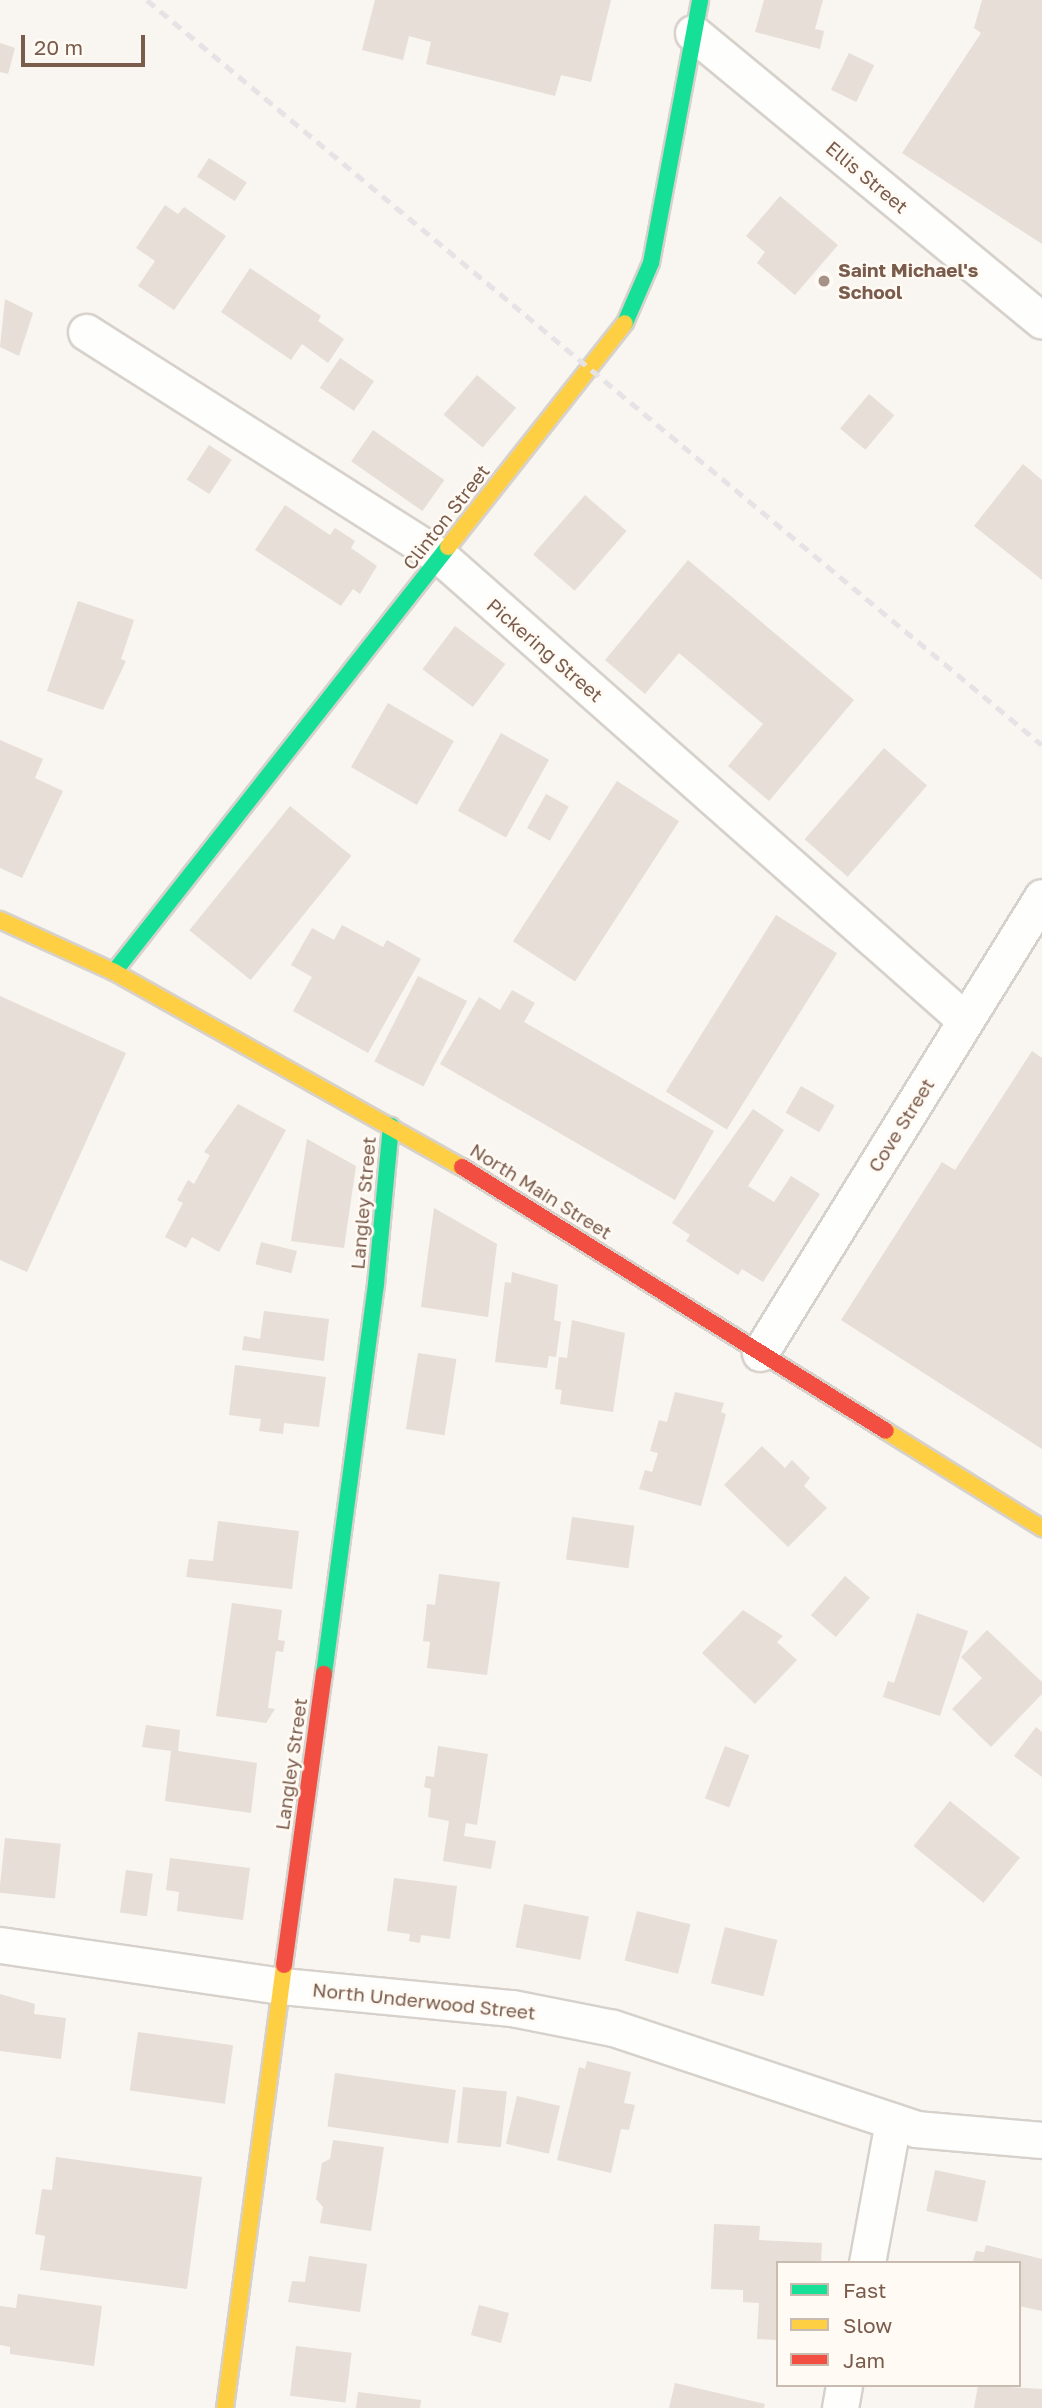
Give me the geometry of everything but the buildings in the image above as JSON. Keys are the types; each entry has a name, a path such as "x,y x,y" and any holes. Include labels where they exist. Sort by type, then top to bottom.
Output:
{"street":[{"name":"Ellis Street","path":"697,16 1042,321"},
{"name":"Clinton Street","path":"114,971 626,321 651,263 697,16"},
{"name":"Pickering Street","path":"86,332 441,557 965,1020"},
{"name":"Cove Street","path":"760,1353 1042,897"},
{"name":"North Main Street","path":"0,920 114,971 391,1126 1042,1528"},
{"name":"Langley Street","path":"225,2408 373,1311 391,1126"},
{"name":"North Underwood Street","path":"0,1945 282,1986 512,2008 613,2028 916,2129 1042,2140"},
{"path":"867,2261 893,2121"},
{"path":"840,2408 844,2387"}],"railway":[{"path":"147,0 1042,745"}],"traffic: fast":[{"path":"625,323 651,263 700,0"},
{"path":"114,972 448,547"},
{"path":"324,1674 376,1284 391,1126"}],"traffic: slow":[{"path":"448,547 625,323"},
{"path":"0,920 114,972 462,1167"},
{"path":"886,1431 1042,1528"},
{"path":"225,2408 284,1965"}],"traffic: jam":[{"path":"462,1167 886,1431"},
{"path":"284,1965 324,1674"}],"place":[{"name":"Saint Michael's School","path":"824,281"}]}
